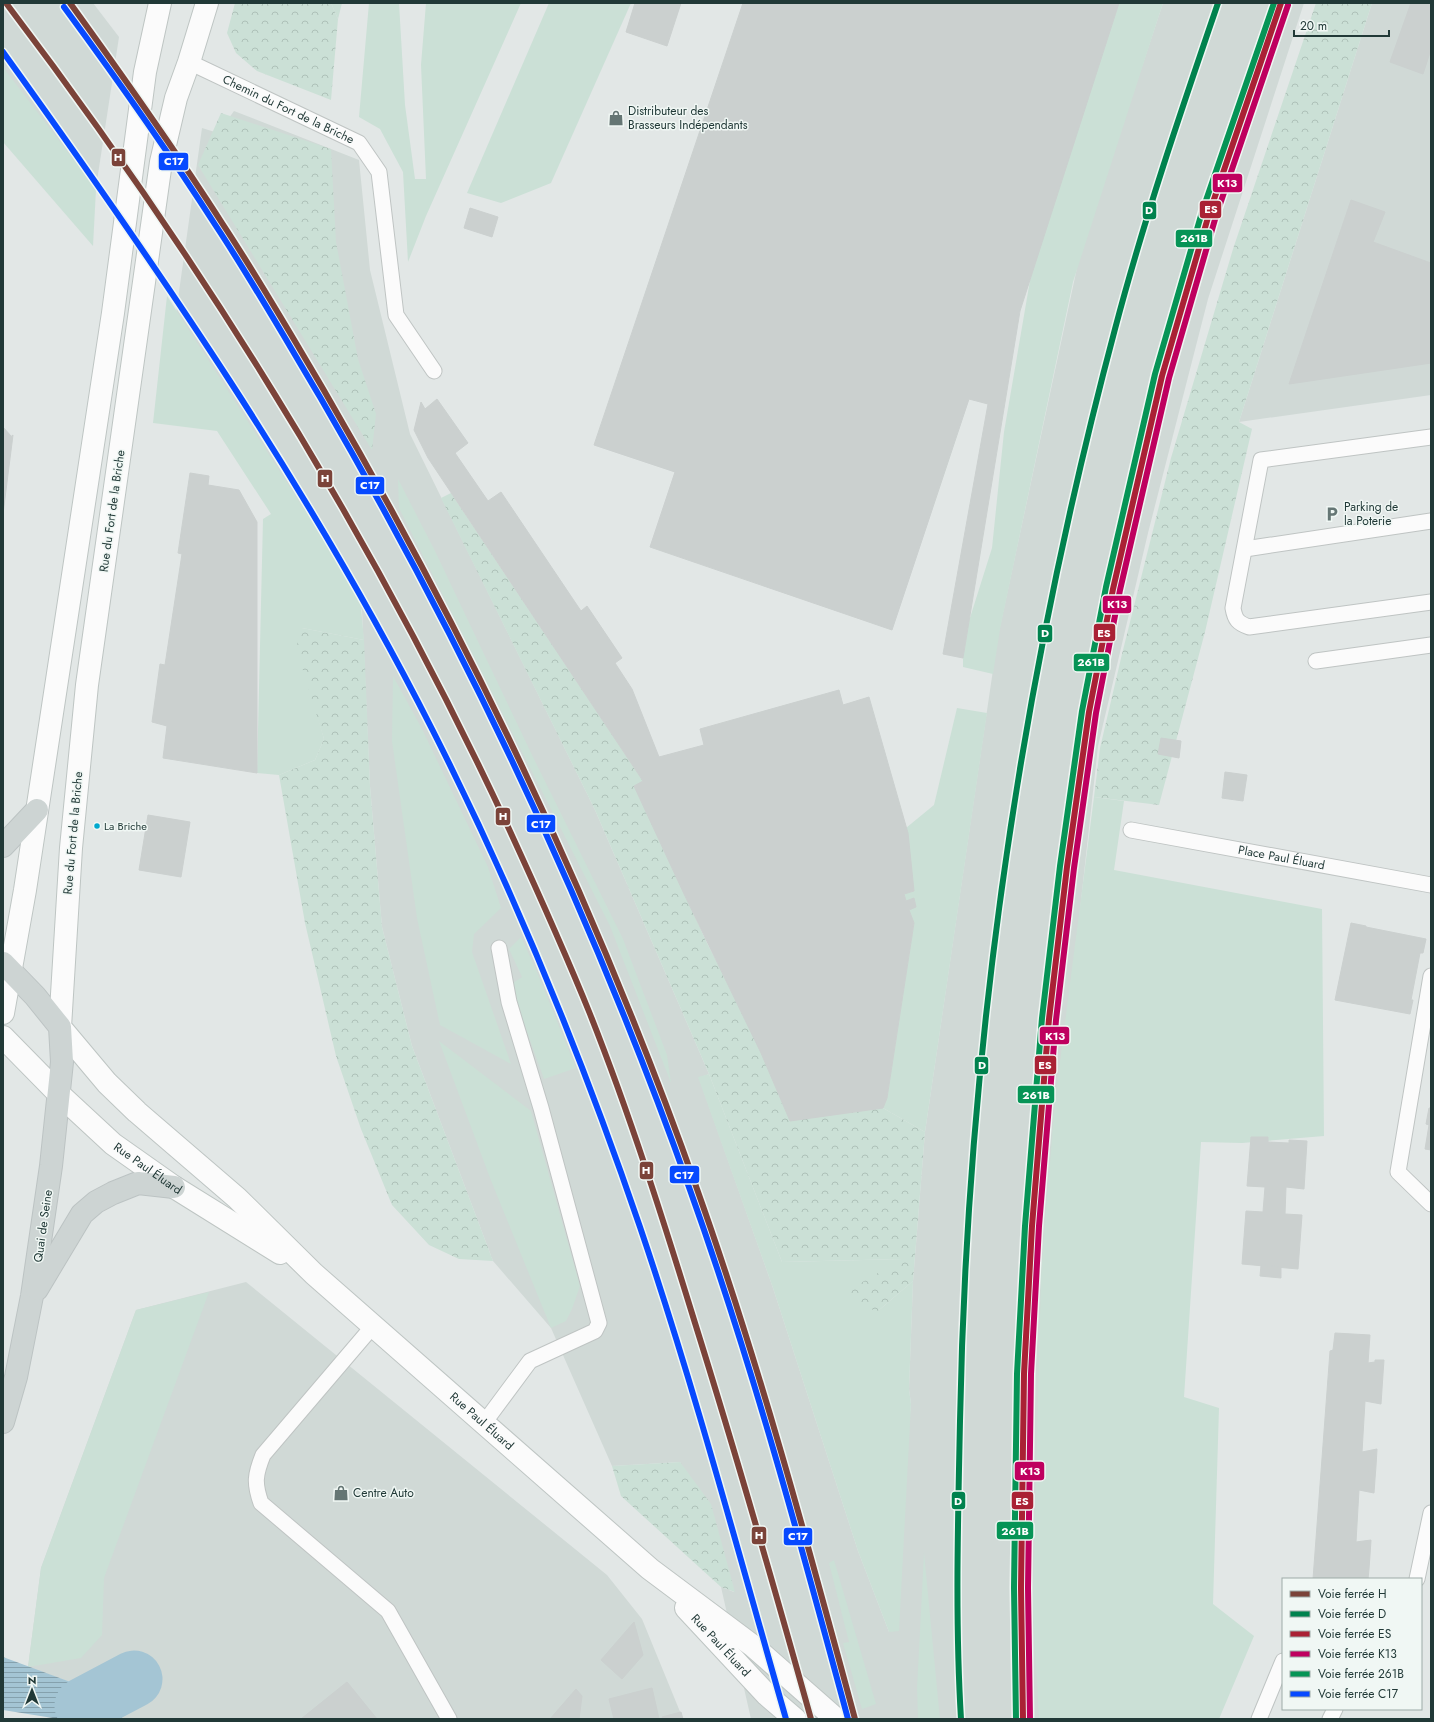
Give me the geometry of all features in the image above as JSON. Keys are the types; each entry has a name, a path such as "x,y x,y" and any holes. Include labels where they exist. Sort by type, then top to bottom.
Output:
{"main road":[{"path":"3,1012 7,967 37,810 113,313 145,72 160,3"},
{"name":"Rue du Fort de la Briche","path":"60,1027 71,854 87,685 162,162 176,98 207,3"},
{"path":"3,846 37,810"},
{"path":"7,967 60,1027"},
{"name":"Quai de Seine","path":"3,1422 16,1376 32,1296 52,1166 62,1062 60,1027"},
{"name":"Rue Paul Éluard","path":"60,1027 107,1083 137,1112 237,1198 314,1274 650,1569 753,1646 836,1719"},
{"name":"Rue Paul Éluard","path":"3,1037 113,1144 174,1187 314,1274"},
{"path":"32,1296 82,1214 96,1202 138,1183 174,1187"},
{"name":"Rue Paul Éluard","path":"650,1569 767,1695 795,1719"}],"lane":[{"name":"Chemin du Fort de la Briche","path":"189,62 358,143 379,172 396,315 434,371"},
{"path":"1431,437 1261,460 1233,608 1235,618 1240,624 1249,627 1431,602"},
{"path":"1244,549 1431,521"},
{"path":"1316,661 1431,645"},
{"name":"Place Paul Éluard","path":"1131,830 1431,885"},
{"path":"484,1423 530,1361 595,1331 599,1323 541,1108 509,1002 499,948"},
{"path":"1431,976 1398,1172 1431,1204"},
{"path":"373,1326 263,1455 256,1473 256,1488 261,1503 388,1611 449,1719"},
{"path":"1417,1578 1431,1513"},
{"path":"1259,1719 1282,1662"}],"shaded area":[{"path":"3,3 93,3 119,37 93,207 3,89"},
{"path":"1163,3 1304,3 1208,299 1148,533 1098,746 1047,1210 1048,1719 751,1719 721,1587 734,1592 680,1462 612,1466 551,1328 493,1261 412,1046 382,927 370,786 362,610 223,429 161,420 202,128 218,133 234,111 359,160 370,270 410,434 595,810 709,1074 699,1078 773,1288 858,1551 889,1632 911,1404 909,1389 913,1281 925,1132 998,636 1080,254"},
{"path":"1372,3 1431,3 1431,395 1239,422"},
{"path":"246,1282 607,1575 642,1619 683,1719 123,1719 116,1711 84,1687 28,1667 41,1568 136,1310"}],"green space":[{"path":"235,3 331,3 338,19 331,100 257,71 236,53 227,33"},
{"path":"331,3 342,3 338,19"},
{"path":"369,3 399,3 405,105 415,179 426,179 421,65 426,3 521,3 426,216 408,262 403,172 380,129 359,117"},
{"path":"549,3 631,3 551,183 501,203 467,193"},
{"path":"1119,3 1163,3 1073,282 1000,629 993,674 963,667 963,658 969,621 992,548 1004,432 1033,263"},
{"path":"1316,3 1372,3 1239,422 1252,429 1205,632 1159,805 1094,797 1100,748 1171,458 1233,249"},
{"path":"3,67 96,189 93,246 3,142"},
{"path":"221,113 331,149 336,242 358,359 376,414 372,450 198,165"},
{"path":"167,296 360,596 364,640 302,628 314,703 324,739 315,760 279,775 257,773 263,519 271,514 217,431 153,423"},
{"path":"398,479 435,551 533,757 623,939 667,1055 671,1083 610,926 399,508"},
{"path":"451,493 643,781 634,786 708,945 740,1007 883,1108 925,1132 913,1281 878,1311 854,1305 847,1291 902,1259 782,1262 709,1074 595,810 441,498"},
{"path":"302,628 364,640 370,786 382,927 412,1046 493,1261 459,1259 429,1245 392,1205 361,1129 336,1056 305,923 279,775 315,760 324,739 296,648"},
{"path":"393,676 422,729 488,867 501,908 474,934 472,952 511,1064 440,1025 417,918 392,741"},
{"path":"957,708 987,713 925,1132 883,1108 887,1098 914,923 909,910 916,907 914,898 906,901 904,894 914,891 906,828 934,805"},
{"path":"1094,797 1124,801 1114,870 1322,909 1324,1136 1242,1143 1201,1142 1184,1397 1219,1408 1213,1604 1254,1636 1219,1719 1039,1719 1033,1607 1041,1276 1055,1101"},
{"path":"521,937 537,972 576,1068 544,1079 510,985 522,977 509,949"},
{"path":"439,1041 531,1111 580,1286 566,1321 551,1328 490,1178"},
{"path":"709,1074 782,1262 903,1259 878,1311 913,1281 909,1389 911,1404 899,1631 889,1632 858,1551 773,1288 698,1077"},
{"path":"209,1292 104,1578 102,1635 81,1658 28,1667 41,1568 136,1310"},
{"path":"680,1462 711,1504 735,1592 721,1587 621,1496 612,1466"},
{"path":"924,1552 940,1719 918,1719 917,1688"},
{"path":"834,1560 876,1704 862,1709 843,1643 849,1642 829,1563"}],"water":[{"path":"3,1657 84,1687 116,1711 123,1719 59,1719 3,1710"}],"building":[{"path":"635,3 681,3 667,46 626,32"},
{"path":"743,3 1119,3 1020,311 963,658 943,654 988,404 969,399 892,630 650,547 675,472 594,445"},
{"path":"1411,3 1431,3 1431,49 1423,74 1390,62"},
{"path":"1351,200 1385,212 1373,242 1431,263 1431,363 1289,384"},
{"path":"470,208 498,217 492,237 464,228"},
{"path":"437,399 468,443 455,453 488,501 501,492 581,611 587,606 622,658 615,663 632,689 659,757 704,745 700,729 839,690 843,705 869,697 908,833 914,891 904,894 906,901 914,898 916,907 909,910 914,923 887,1098 883,1108 790,1121 761,1053 634,786 643,781 428,458 414,430 421,402 425,409"},
{"path":"3,427 11,436 3,443"},
{"path":"13,435 3,514 3,443"},
{"path":"190,473 209,476 208,485 239,490 257,522 257,773 163,758 167,726 152,722 160,664 165,665 182,554 178,553"},
{"path":"1161,738 1181,741 1179,758 1158,754"},
{"path":"1225,772 1247,775 1243,801 1222,798"},
{"path":"148,815 190,822 181,877 139,870"},
{"path":"1351,923 1426,939 1423,953 1420,953 1411,1000 1413,1000 1410,1014 1335,1000"},
{"path":"1429,1108 1431,1108 1431,1150 1425,1149 1429,1125 1426,1124"},
{"path":"1251,1137 1268,1137 1268,1142 1289,1143 1289,1140 1307,1141 1304,1189 1286,1187 1285,1214 1302,1215 1298,1269 1242,1264 1246,1211 1263,1212 1265,1187 1247,1186"},
{"path":"1261,1265 1281,1267 1281,1278 1260,1276"},
{"path":"1335,1333 1370,1335 1368,1363 1375,1362 1375,1360 1384,1360 1383,1374 1375,1374 1374,1389 1382,1389 1381,1404 1365,1401 1362,1452 1377,1449 1376,1466 1369,1466 1368,1478 1375,1479 1374,1493 1359,1490 1356,1542 1371,1540 1370,1555 1364,1555 1362,1568 1369,1569 1368,1578 1313,1578 1330,1351 1333,1350"},
{"path":"1375,1374 1383,1374 1382,1389 1374,1389"},
{"path":"1369,1466 1376,1466 1375,1479 1368,1478"},
{"path":"1364,1555 1370,1555 1369,1569 1362,1568"},
{"path":"634,1622 643,1655 622,1679 601,1660"},
{"path":"347,1682 377,1719 301,1719"},
{"path":"652,1688 659,1719 614,1719 609,1699"},
{"path":"576,1689 582,1696 579,1719 550,1719"},
{"path":"681,1712 683,1719 663,1719 662,1717"}],"waterway":[{"path":"83,1706 134,1679"}],"rail line":[{"name":"H","path":"6,3 148,200 215,300 280,403 342,507 401,613 456,720 509,829 551,921 590,1014 646,1167 725,1421 811,1719"},
{"name":"H","path":"70,3 148,112 204,195 249,265 301,351 380,489 432,586 530,783 618,984 659,1086 720,1254 762,1386 855,1719"},
{"name":"D","path":"961,1719 958,1645 958,1570 960,1421 965,1283 974,1145 987,1008 1004,870 1026,734 1052,598 1081,463 1115,329 1138,247 1218,3"},
{"name":"261B","path":"1016,1719 1014,1588 1017,1374 1025,1226 1042,1018 1060,866 1082,711 1106,587 1155,374 1202,212 1274,3"},
{"name":"ES","path":"1023,1719 1021,1588 1024,1374 1032,1226 1049,1019 1067,867 1089,712 1113,589 1162,376 1209,214 1281,3"},
{"name":"K13","path":"1030,1719 1028,1588 1031,1374 1039,1226 1056,1020 1074,868 1096,713 1120,590 1169,378 1216,216 1288,5"},
{"name":"C17","path":"64,7 142,115 198,198 230,247 320,397 374,492 476,686 569,885 612,985 652,1087 713,1255 755,1386 848,1719"},
{"name":"C17","path":"3,52 119,216 231,382 284,467 336,553 385,640 432,729 491,850 545,974 570,1037 618,1163 640,1227 698,1411 786,1719"}],"place":[{"name":"Distributeur des Brasseurs Indépendants","path":"616,118"},
{"name":"Parking de la Poterie","path":"1332,514"},
{"name":"La Briche","path":"97,826"},
{"name":"Centre Auto","path":"341,1493"}]}
